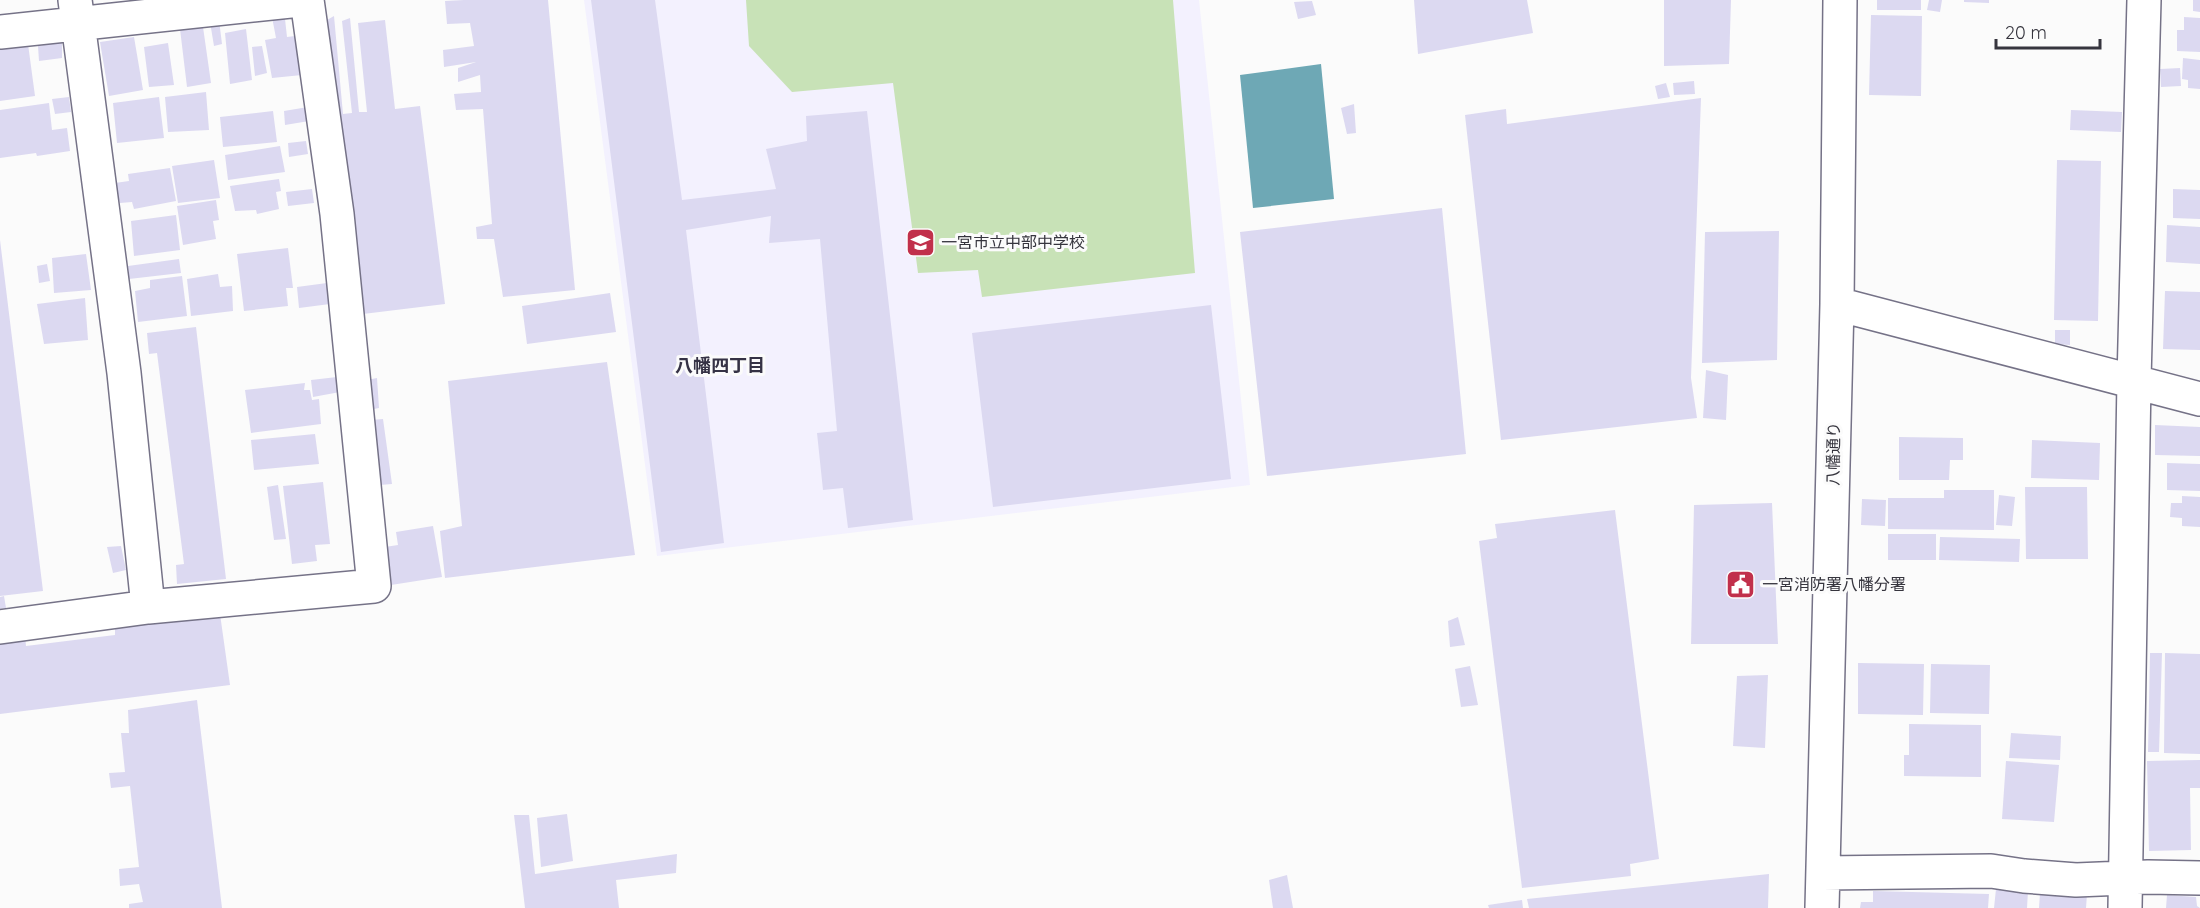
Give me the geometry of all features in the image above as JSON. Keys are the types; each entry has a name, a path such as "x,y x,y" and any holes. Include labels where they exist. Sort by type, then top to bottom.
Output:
{"street":[{"path":"0,32 76,12 300,0"},
{"path":"0,627 148,607 374,586 337,214 307,0"},
{"name":"八幡通り","path":"1822,908 1837,303 1840,0"},
{"path":"2125,893 2134,380 2144,0"},
{"path":"76,12 122,362 148,607"},
{"path":"1837,303 2200,399"},
{"path":"1823,873 1991,871 2076,880 2125,893 2200,878"}],"shaded area":[{"name":"一宮市立中部中学校","path":"584,0 1199,0 1250,485 657,556"}],"green space":[{"path":"746,0 1173,0 1195,273 982,297 978,270 918,273 893,83 792,92 749,46"}],"water":[{"path":"1321,64 1334,199 1253,208 1240,75"}],"building":[{"path":"548,0 575,290 503,297 494,239 477,239 476,227 492,224 483,109 456,110 454,94 481,92 480,75 458,82 458,68 476,62 444,67 443,50 474,46 470,23 447,24 445,1"},
{"path":"591,0 655,0 682,200 776,189 766,149 807,141 806,116 867,111 913,520 848,528 843,488 823,490 817,433 837,431 820,239 769,243 771,216 686,230 724,543 661,552"},
{"path":"1414,0 1527,0 1533,33 1418,54"},
{"path":"1664,0 1731,0 1729,64 1664,66"},
{"path":"1877,0 1921,0 1921,10 1877,10"},
{"path":"1929,0 1942,0 1940,12 1927,10"},
{"path":"1964,0 1989,0 1989,3 1964,2"},
{"path":"2193,0 2200,0 2200,12 2193,11"},
{"path":"1312,1 1316,15 1298,19 1294,2"},
{"path":"284,10 287,37 295,36 302,75 272,78 265,40 276,38 271,12"},
{"path":"1871,15 1922,16 1921,96 1869,95"},
{"path":"334,16 343,114 352,113 342,21 350,18 359,112 367,112 358,23 385,20 395,109 420,106 445,304 363,314 335,115 327,20"},
{"path":"2184,17 2200,18 2200,52 2177,51 2177,30 2184,30"},
{"path":"219,20 222,44 214,46 210,22"},
{"path":"203,27 211,83 187,87 180,29"},
{"path":"246,29 252,80 230,84 225,33"},
{"path":"134,37 143,90 109,96 100,42"},
{"path":"62,42 62,58 39,61 38,46"},
{"path":"168,43 174,85 149,87 144,47"},
{"path":"28,44 35,96 0,101 0,49"},
{"path":"262,46 267,73 255,76 252,47"},
{"path":"2183,58 2200,60 2200,89 2188,88 2188,80 2182,79"},
{"path":"2180,68 2181,86 2161,87 2160,69"},
{"path":"1694,81 1695,94 1674,95 1673,83"},
{"path":"1666,83 1670,97 1658,99 1655,86"},
{"path":"206,92 209,130 168,132 165,97"},
{"path":"69,97 71,112 55,114 52,99"},
{"path":"159,97 164,138 117,143 113,103"},
{"path":"1701,98 1691,378 1697,418 1501,440 1465,115 1506,109 1507,124"},
{"path":"49,103 52,130 67,128 70,151 0,158 0,110"},
{"path":"1354,104 1356,133 1347,134 1341,108"},
{"path":"308,107 309,121 285,125 284,111"},
{"path":"2071,110 2122,112 2121,132 2070,130"},
{"path":"273,111 277,142 223,147 220,117"},
{"path":"306,141 308,154 289,157 288,143"},
{"path":"280,146 285,172 228,180 225,155"},
{"path":"214,160 220,198 178,203 172,166"},
{"path":"2057,160 2101,161 2098,321 2054,320"},
{"path":"170,168 176,201 134,209 132,202 120,203 115,183 129,181 128,174"},
{"path":"279,179 281,191 276,192 279,209 257,214 256,210 235,211 230,186"},
{"path":"312,189 314,203 288,206 286,192"},
{"path":"2173,189 2200,190 2200,219 2173,218"},
{"path":"216,200 219,220 213,221 216,239 183,245 177,206"},
{"path":"1442,208 1466,454 1267,476 1240,232"},
{"path":"176,215 180,250 134,256 131,221"},
{"path":"2167,225 2200,227 2200,264 2166,262"},
{"path":"1779,231 1777,360 1702,363 1705,232"},
{"path":"0,240 43,591 0,596"},
{"path":"288,248 293,288 286,288 288,306 244,311 237,254"},
{"path":"86,254 91,290 54,293 52,258"},
{"path":"179,259 181,273 129,279 128,266"},
{"path":"47,264 50,281 39,283 37,266"},
{"path":"218,274 220,287 232,286 233,311 191,316 187,279"},
{"path":"182,276 187,316 138,322 135,291 150,288 150,280"},
{"path":"327,283 330,304 299,308 297,287"},
{"path":"2165,291 2200,292 2200,350 2163,349"},
{"path":"610,293 616,332 527,344 522,306"},
{"path":"85,298 88,340 44,344 37,304"},
{"path":"1211,305 1231,479 993,507 972,333"},
{"path":"196,327 226,579 177,584 176,565 184,564 157,353 149,354 147,333"},
{"path":"2055,330 2070,330 2070,345 2055,344"},
{"path":"607,362 635,555 445,578 440,531 462,526 448,381"},
{"path":"1706,370 1728,375 1726,420 1703,418"},
{"path":"337,377 340,392 313,397 311,380"},
{"path":"377,378 379,408 369,410 367,380"},
{"path":"305,383 304,390 310,390 312,400 319,399 321,424 251,433 245,390"},
{"path":"383,419 392,484 380,485 371,420"},
{"path":"2155,425 2200,427 2200,456 2155,455"},
{"path":"315,434 319,464 254,470 251,440"},
{"path":"1899,437 1963,438 1963,460 1950,460 1949,480 1899,480"},
{"path":"2032,440 2100,443 2099,480 2031,478"},
{"path":"2167,463 2200,464 2200,491 2167,490"},
{"path":"323,482 330,544 315,545 317,561 292,564 283,486"},
{"path":"278,485 286,539 274,540 267,487"},
{"path":"2025,487 2087,487 2088,559 2026,559"},
{"path":"1944,490 1994,490 1994,530 1888,529 1888,498 1944,498"},
{"path":"1999,495 2015,497 2012,526 1996,525"},
{"path":"2182,496 2200,497 2200,527 2182,526 2182,518 2170,517 2171,503 2182,503"},
{"path":"1862,499 1886,500 1885,526 1861,525"},
{"path":"1772,503 1778,644 1691,644 1694,505"},
{"path":"1615,510 1659,859 1630,864 1631,876 1522,888 1479,541 1497,538 1495,524"},
{"path":"433,526 442,577 391,585 385,547 398,545 396,532"},
{"path":"1888,534 1936,534 1936,560 1888,560"},
{"path":"1940,537 2020,539 2019,562 1939,560"},
{"path":"121,546 126,570 113,573 107,547"},
{"path":"4,596 6,608 0,609 0,597"},
{"path":"220,614 230,685 0,714 0,638 25,635 26,646 115,635 115,627"},
{"path":"1458,617 1465,645 1450,647 1448,621"},
{"path":"2150,653 2162,653 2159,752 2148,752"},
{"path":"2165,653 2200,654 2200,754 2164,753"},
{"path":"1858,663 1924,664 1923,715 1858,714"},
{"path":"1931,664 1990,665 1989,714 1930,713"},
{"path":"1470,666 1478,705 1461,707 1455,669"},
{"path":"1768,675 1765,748 1733,746 1737,676"},
{"path":"197,700 222,908 129,908 129,904 143,902 139,884 120,886 119,869 139,867 130,786 111,788 109,773 125,772 121,733 129,733 128,710"},
{"path":"1909,724 1981,725 1981,777 1904,776 1904,755 1909,755"},
{"path":"2011,733 2061,736 2060,760 2009,758"},
{"path":"2200,760 2200,788 2190,788 2191,850 2149,851 2147,761"},
{"path":"2006,761 2059,765 2054,822 2002,819"},
{"path":"567,814 573,861 541,867 537,818"},
{"path":"514,815 529,815 535,874 677,854 676,873 616,880 619,908 525,908"},
{"path":"1769,874 1768,908 1529,908 1527,899"},
{"path":"1287,875 1293,908 1273,908 1269,880"},
{"path":"1996,889 2028,891 2027,908 1994,908"},
{"path":"1873,891 1989,894 1988,908 1860,908 1861,902 1873,902"},
{"path":"2040,893 2087,894 2086,908 2039,908"},
{"path":"2167,895 2196,897 2197,906 2200,908 2166,908"},
{"path":"1522,900 1523,908 1489,908 1488,905"}],"place":[{"name":"一宮市立中部中学校","path":"920,242"},
{"name":"一宮消防署八幡分署","path":"1741,584"}],"district":[{"name":"八幡四丁目","path":"720,366"}]}
